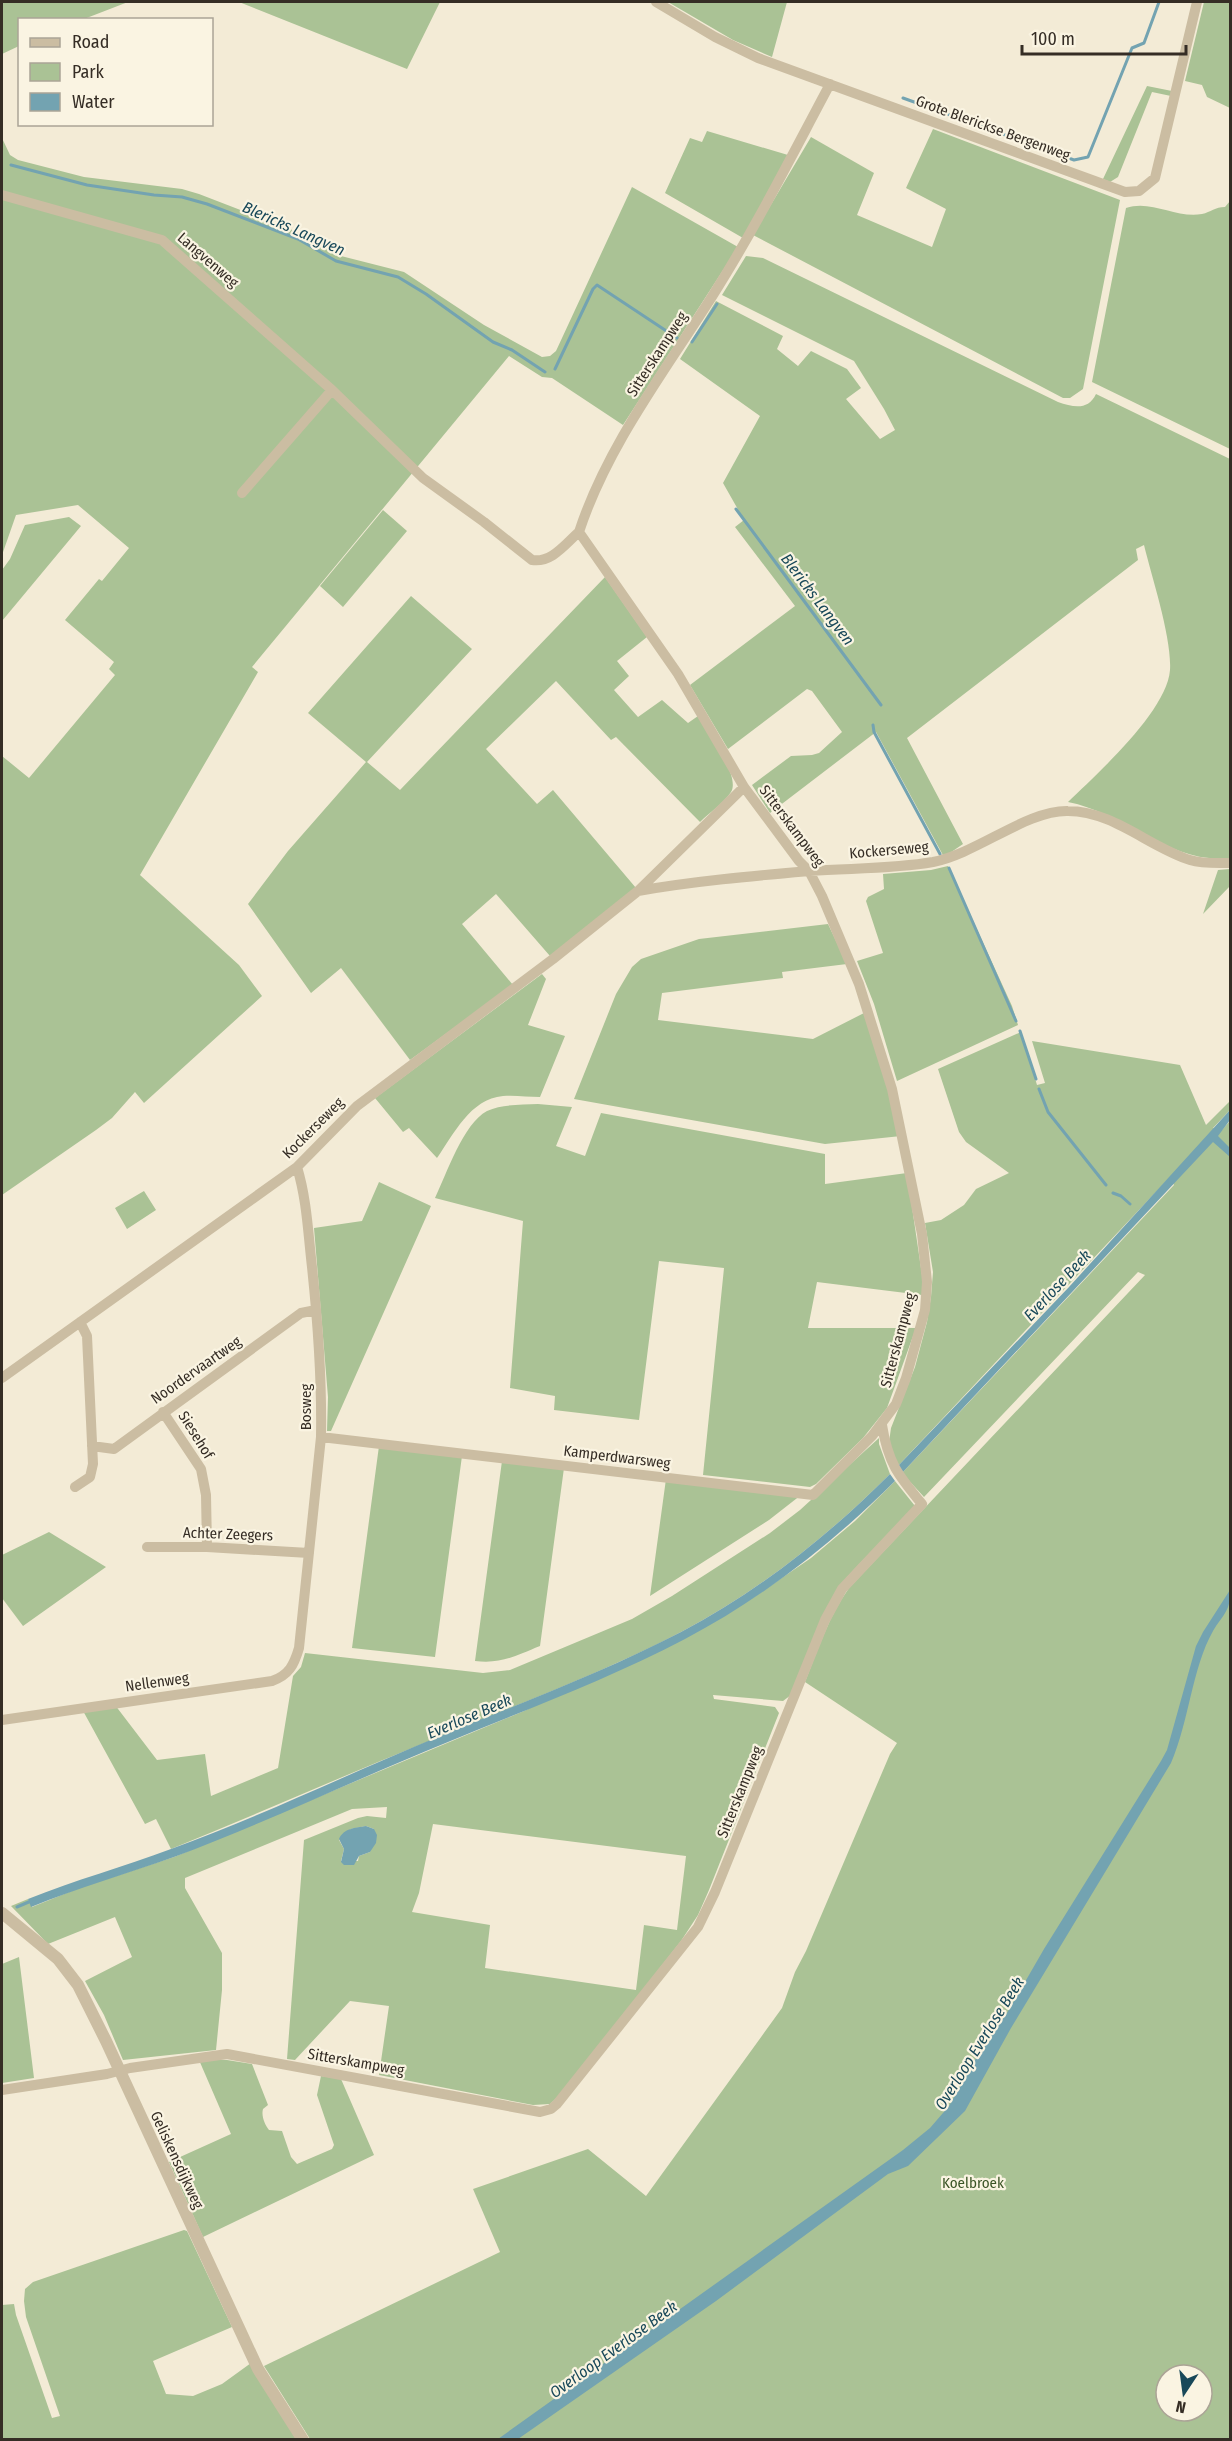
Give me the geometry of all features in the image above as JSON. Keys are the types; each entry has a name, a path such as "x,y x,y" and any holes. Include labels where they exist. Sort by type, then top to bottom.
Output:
{"street":[{"name":"Grote Blerickse Bergenweg","path":"656,2 758,58 1125,192 1139,190 1155,178 1197,2"},
{"name":"Sitterskampweg","path":"2,2090 227,2054 540,2112 550,2109 557,2104 698,1927 715,1892 825,1620 843,1589 922,1504 892,1466 886,1449 882,1425 896,1404 906,1378 925,1310 927,1282 922,1234 892,1089 859,984 809,871 744,787 678,674 579,532 590,497 639,410 738,254 830,84"},
{"name":"Langvenweg","path":"2,195 162,240 332,390 423,478 532,560 541,561 549,558 579,532"},
{"path":"242,493 332,390"},
{"name":"Kockerseweg","path":"2,1378 297,1167 357,1106 638,891 744,787"},
{"name":"Kockerseweg","path":"638,891 672,885 809,871 934,862 964,853 1047,812 1069,811 1092,814 1191,860 1230,863"},
{"name":"Bosweg","path":"297,1167 304,1191 321,1379 321,1437 299,1648"},
{"name":"Noordervaartweg","path":"92,1446 114,1449 301,1314 316,1310"},
{"path":"75,1487 90,1477 93,1464 87,1336 80,1322"},
{"name":"Siesehof","path":"163,1412 201,1469 207,1495 207,1547"},
{"name":"Kamperdwarsweg","path":"321,1437 813,1495 882,1425"},
{"name":"Achter Zeegers","path":"147,1547 207,1547 309,1553"},
{"name":"Nellenweg","path":"2,1720 273,1681 284,1677 294,1664 299,1648"},
{"name":"Geliskensdijkweg","path":"2,1913 58,1959 78,1985 258,2369 303,2439"}],"green space":[{"path":"2,2 128,2 87,18 18,18 18,46 2,54"},
{"path":"239,2 440,2 407,69"},
{"path":"668,2 787,2 772,57 733,40"},
{"path":"1204,2 1230,2 1230,108 1207,97 1202,85 1185,81"},
{"path":"1147,86 1172,91 1171,96 1152,92 1118,177 1110,182 1103,179"},
{"path":"933,129 1120,200 1083,389 1070,398 1063,398 753,235 811,137 874,173 857,215 932,247 946,209 906,188"},
{"path":"707,131 788,155 743,238 665,193 690,138 702,142"},
{"path":"2,138 10,155 18,160 84,177 182,189 300,233 341,256 404,272 484,325 542,357 550,356 556,351 632,187 738,247 623,425 552,378 542,377 509,356 252,667 258,672 140,875 239,965 262,996 144,1103 135,1092 112,1118 2,1195 2,756 29,778 115,675 109,669 114,662 65,620 99,579 102,581 129,548 78,505 16,515 2,555"},
{"path":"1230,201 1230,449 1092,382 1126,208 1145,206 1193,215 1225,207"},
{"path":"746,256 763,258 1058,402 1080,406 1089,403 1096,394 1230,459 1230,858 1208,858 1188,854 1109,816 1068,802 1129,740 1157,704 1166,686 1170,670 1168,642 1144,545 1136,549 1138,560 907,738 963,844 944,857 876,732 770,813 752,785 791,756 819,753 842,732 812,691 807,689 728,749 690,685 795,606 735,527 744,520 723,483 760,416 680,359 716,301 783,336 777,349 798,366 811,351 847,369 861,388 846,399 880,439 895,430 854,361 722,295"},
{"path":"383,510 407,531 343,607 320,586"},
{"path":"69,517 81,526 2,621 2,570 10,559 25,525"},
{"path":"605,577 647,637 617,661 629,676 614,690 638,717 662,700 688,723 698,716 727,765 733,785 731,792 700,822 616,737 611,740 556,681 486,749 537,804 553,790 636,888 550,956 496,894 462,924 513,985 410,1060 341,968 311,993 248,904 288,851 366,762 308,713 411,596 472,649 367,762 400,790"},
{"path":"948,866 1012,1006 1018,1025 897,1081 874,1004 857,961 883,953 866,901 868,897 884,889 883,874 931,870"},
{"path":"1230,869 1230,886 1203,914 1218,870"},
{"path":"828,924 847,964 782,972 783,978 662,993 658,1020 813,1039 866,1012 901,1136 825,1144 574,1099 616,994 632,967 641,959 699,939"},
{"path":"542,974 546,979 528,1025 565,1036 540,1097 503,1096 481,1104 464,1119 437,1158 409,1128 403,1132 375,1098"},
{"name":"Koelbroek","path":"1021,1032 1037,1085 1045,1083 1032,1041 1180,1065 1206,1125 1230,1101 1230,1110 1213,1128 1222,1130 1229,1122 1230,1124 1230,2439 310,2439 264,2366 500,2252 473,2189 588,2149 646,2196 782,2008 795,1972 890,1754 897,1743 805,1682 830,1621 849,1588 1145,1275 1138,1272 924,1497 902,1473 1174,1185 1170,1177 897,1467 889,1442 891,1428 915,1367 931,1297 933,1272 925,1223 941,1220 964,1205 976,1189 1009,1173 966,1142 959,1132 938,1069"},
{"path":"538,1104 572,1107 556,1146 585,1156 601,1113 825,1154 825,1184 907,1173 922,1275 922,1295 817,1282 808,1328 916,1328 887,1408 863,1438 816,1484 810,1487 703,1475 724,1268 659,1261 639,1420 554,1410 555,1396 510,1388 523,1221 435,1198 456,1150 478,1117 499,1107"},
{"path":"379,1182 431,1206 331,1431 327,1431 328,1397 314,1228 362,1221"},
{"path":"144,1191 156,1210 127,1229 115,1208"},
{"path":"879,1438 890,1474 792,1561 710,1616 650,1648 586,1677 171,1849 156,1819 145,1824 82,1709 115,1705 157,1760 205,1754 211,1796 278,1768 293,1676 301,1667 305,1653 483,1673 510,1670 632,1619 672,1596 770,1533 800,1510"},
{"path":"379,1446 462,1456 435,1657 352,1648"},
{"path":"502,1461 564,1468 540,1646 501,1660 475,1661"},
{"path":"666,1479 801,1495 769,1520 650,1596"},
{"path":"895,1481 915,1506 847,1577 791,1695 783,1701 713,1695 714,1699 775,1707 779,1713 709,1890 698,1915 681,1941 562,2093 550,2104 533,2105 379,2075 389,2006 350,2001 295,2060 287,2059 304,1840 358,1818 367,1816 386,1818 387,1807 352,1809 185,1878 185,1888 222,1953 222,1990 216,2050 123,2060 104,2015 85,1981 132,1957 115,1917 48,1944 11,1906 28,1899 32,1907 79,1888 174,1857 524,1711 754,1597 811,1558 855,1521","holes":["433,1824 686,1856 677,1930 644,1925 636,1990 485,1968 490,1925 412,1912 419,1893","366,1826 374,1829 370,1852 359,1856 358,1861 341,1861 344,1849 339,1840 351,1829"]},
{"path":"49,1532 106,1567 23,1626 2,1598 2,1555"},
{"path":"19,1957 34,2078 2,2083 2,1964"},
{"path":"199,2060 252,2064 268,2105 263,2109 265,2123 269,2130 282,2131 291,2157 297,2164 332,2149 334,2145 317,2095 321,2076 341,2079 374,2155 203,2237 169,2162 231,2134"},
{"path":"184,2230 187,2231 232,2327 153,2361 166,2394 193,2396 222,2384 251,2363 297,2439 2,2439 2,2305 14,2304 52,2418 60,2416 26,2317 25,2289 33,2282"}],"water":[{"path":"1230,1110 1230,1120 1218,1136 1230,1148 1230,1157 1213,1142 902,1473 897,1467 1069,1287"},
{"path":"890,1474 895,1481 847,1526 796,1568 742,1606 656,1654 209,1844 31,1907 28,1899 153,1856 239,1823 652,1647 738,1599 792,1561"},
{"path":"1230,1590 1228,1608 1213,1631 1200,1661 1171,1763 1011,2028 965,2111 908,2166 888,2174 716,2301 518,2439 498,2439 903,2150 930,2128 949,2106 979,2053 1007,2013 1167,1750 1196,1646"},
{"path":"366,1826 374,1829 377,1835 376,1843 370,1852 359,1856 354,1865 344,1865 341,1862 344,1849 339,1839 341,1835 354,1828"}],"waterway":[{"path":"903,98 1074,160 1088,157 1132,48 1144,43 1159,2"},
{"name":"Blericks Langven","path":"11,165 87,185 182,197 207,204 298,239 336,261 398,277 493,342 512,350 545,372"},
{"name":"Blericks Langven","path":"555,369 597,285 677,338"},
{"path":"692,342 717,304"},
{"name":"Blericks Langven","path":"736,509 881,705"},
{"name":"Blericks Langven","path":"873,725 874,732 940,854"},
{"name":"Blericks Langven","path":"949,868 1016,1021"},
{"name":"Blericks Langven","path":"1020,1031 1036,1079"},
{"name":"Blericks Langven","path":"1039,1089 1048,1112 1106,1185"},
{"name":"Blericks Langven","path":"1113,1193 1121,1196 1130,1204"},
{"name":"Everlose Beek","path":"17,1907 31,1901"}],"water label":[{"name":"Overloop Everlose Beek","path":"979,2043"},
{"name":"Overloop Everlose Beek","path":"613,2349"}]}
